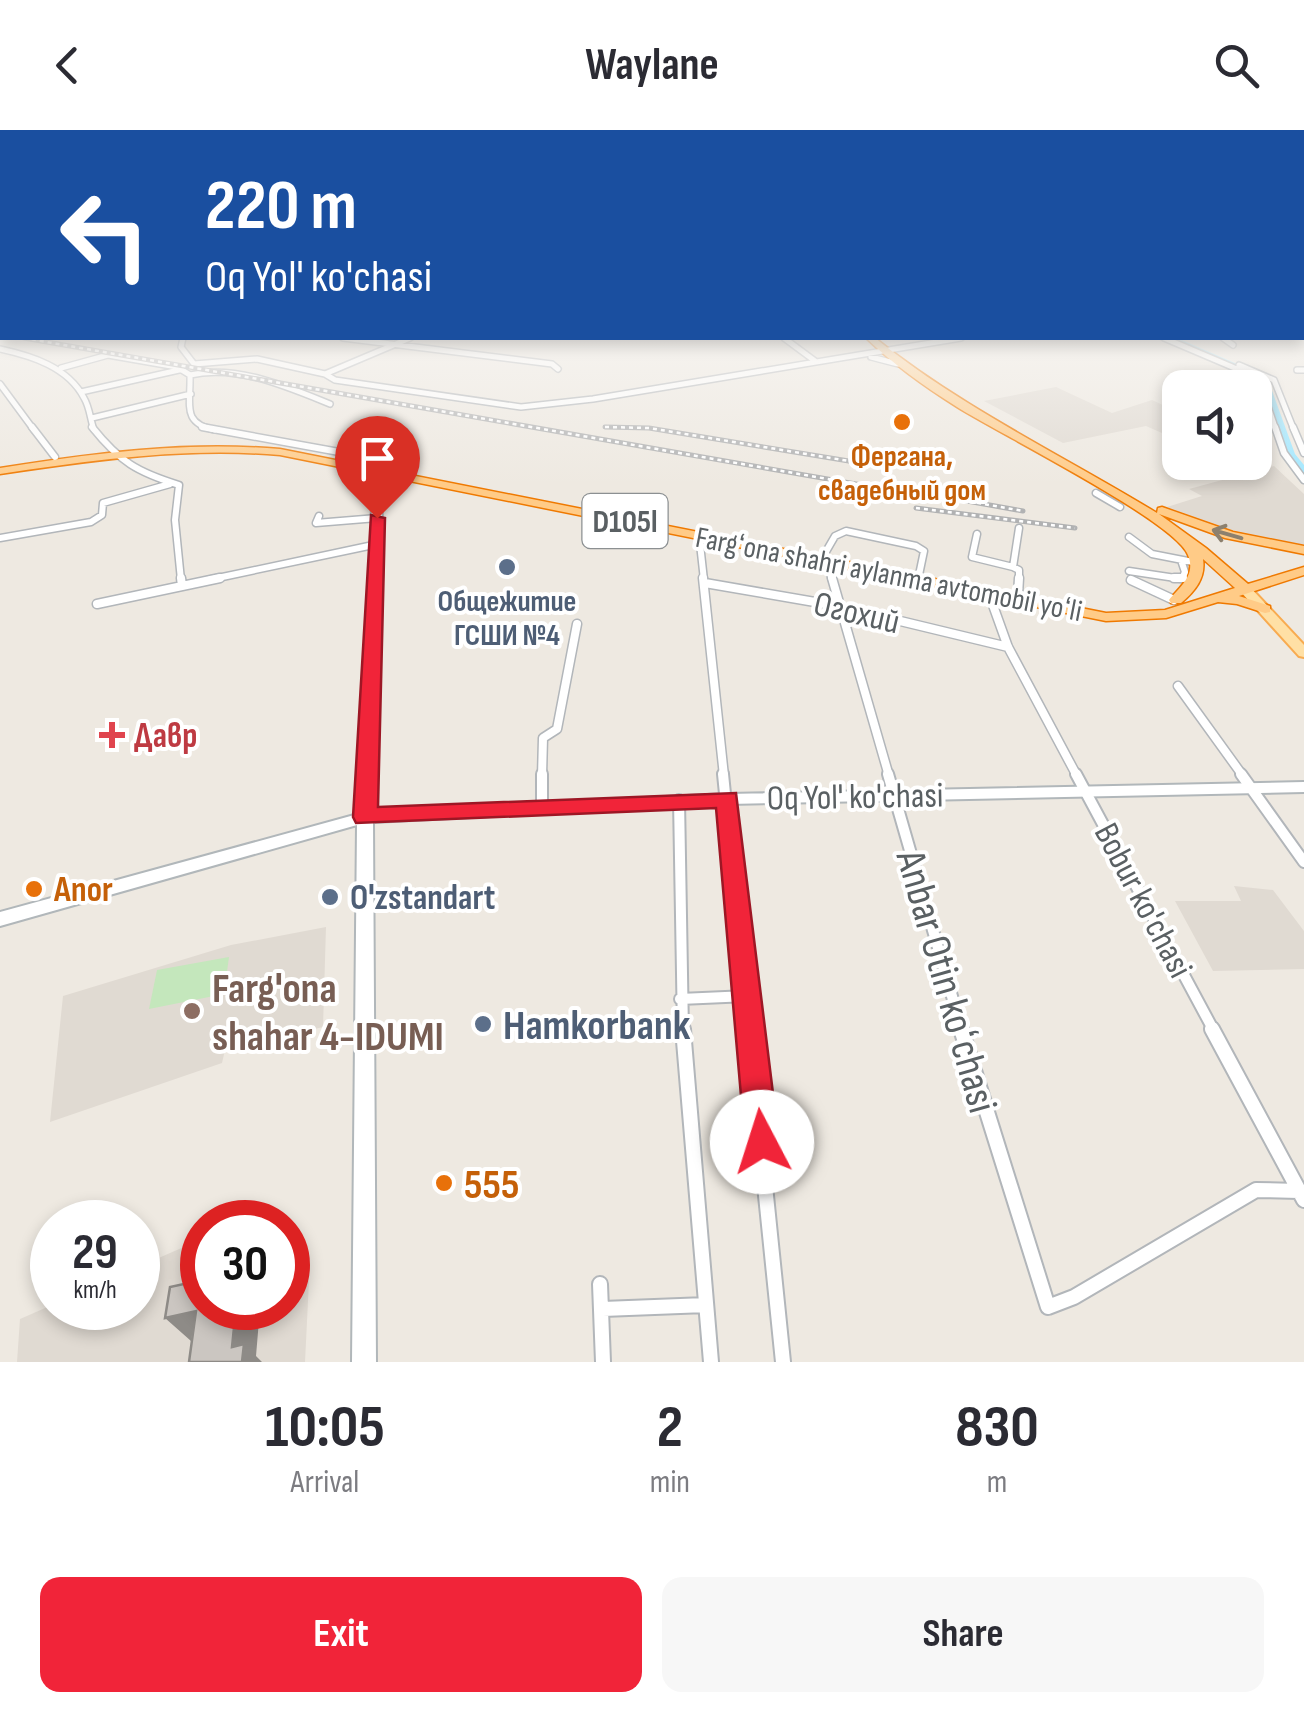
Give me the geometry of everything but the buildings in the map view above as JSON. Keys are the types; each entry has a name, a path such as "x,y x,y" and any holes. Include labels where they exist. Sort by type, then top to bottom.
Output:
{"highway":[{"path":"906,369 1098,490 1181,533 1245,582 1304,571"},
{"path":"917,369 942,388 1153,506 1230,535 1304,550"},
{"name":"Fargʻona shahri aylanma avtomobil yoʻli","path":"0,469 113,450 240,448 384,468 1106,617 1166,614 1212,600 1245,582"},
{"name":"Fargʻona shahri aylanma avtomobil yoʻli","path":"0,469 113,450"},
{"name":"Fargʻona shahri aylanma avtomobil yoʻli","path":"384,468 699,536 919,575 989,593 1018,594 1105,610 1144,608 1245,582"},
{"path":"1153,506 1245,582"},
{"path":"1175,600 1196,581 1198,563 1181,533"},
{"path":"1245,582 1304,562"},
{"path":"1212,600 1240,600 1264,610"}],"main road":[{"path":"1245,582 1264,610 1304,653"},
{"path":"1245,582 1304,638"}],"street":[{"path":"62,369 81,392 92,427 113,450 138,472 179,485 175,520 182,586"},
{"path":"300,369 334,380 508,408 593,399 766,369"},
{"path":"324,374 334,369"},
{"path":"1238,369 1260,384 1284,454 1304,480"},
{"path":"1250,369 1274,380 1304,453"},
{"path":"81,392 179,370 190,375 203,370 330,404"},
{"path":"190,375 191,420 196,426 361,456"},
{"path":"0,384 56,457"},
{"path":"92,418 191,394"},
{"path":"364,1362 365,817 378,544 376,488 384,468"},
{"path":"0,538 91,522 102,516 103,503 173,483"},
{"path":"1098,490 1120,506"},
{"path":"319,516 316,523 377,518"},
{"path":"1013,567 1019,528"},
{"path":"826,559 835,536 846,532 916,546 924,551 919,575"},
{"path":"977,534 972,557 1019,570 1018,594"},
{"path":"699,536 784,1362"},
{"path":"1129,536 1142,551 1198,563"},
{"path":"98,604 378,544"},
{"name":"Anbar Otin koʻchasi","path":"826,559 1048,1307 1074,1298 1256,1190 1302,1196"},
{"path":"1175,600 1130,576 1182,579 1180,560"},
{"name":"Огохий","path":"705,583 838,606 1008,647"},
{"name":"Bobur ko'chasi","path":"989,593 1008,647 1302,1196"},
{"path":"542,806 542,738 557,730 578,624"},
{"path":"1178,686 1304,862"},
{"name":"Oq Yol' ko'chasi","path":"0,919 365,817 679,800 1304,787"},
{"path":"679,800 680,999 711,1362"},
{"path":"680,999 748,996"},
{"path":"600,1284 603,1362"},
{"path":"603,1308 706,1306"}],"shaded area":[{"path":"1056,387 1112,413 1152,400 1162,405 1162,433 1146,426 1063,443 984,401"},
{"path":"1272,467 1304,494 1304,545 1232,530 1167,507 1202,496 1189,489 1222,480 1272,480"},
{"path":"1234,886 1273,890 1304,931 1304,969 1213,971 1175,901 1241,901"},
{"name":"Farg'ona shahar 4-IDUMI","path":"326,927 323,1027 225,1050 222,1063 50,1122 63,996 231,945"},
{"path":"180,1249 180,1330 307,1330 305,1362 17,1362 20,1319 30,1315 30,1330 160,1330 160,1257"}],"green space":[{"path":"229,957 224,994 149,1009 157,970"}],"waterway":[{"path":"1242,369 1264,379 1290,455 1304,473"}],"railway":[{"path":"204,369 936,498"},
{"path":"605,427 649,428 867,464"},
{"path":"922,493 1023,511"},
{"path":"916,508 1075,528"}],"place":[{"name":"Фергана, свадебный дом","path":"902,422"},
{"name":"Общежитие ГСШИ №4","path":"507,567"},
{"name":"Давр","path":"112,735"},
{"name":"Anor","path":"34,889"},
{"name":"O'zstandart","path":"330,897"},
{"name":"Farg'ona shahar 4-IDUMI","path":"192,1011"},
{"name":"Hamkorbank","path":"483,1024"},
{"name":"555","path":"444,1183"}],"route":[{"path":"377,518 365,817 728,799 762,1142"}]}
